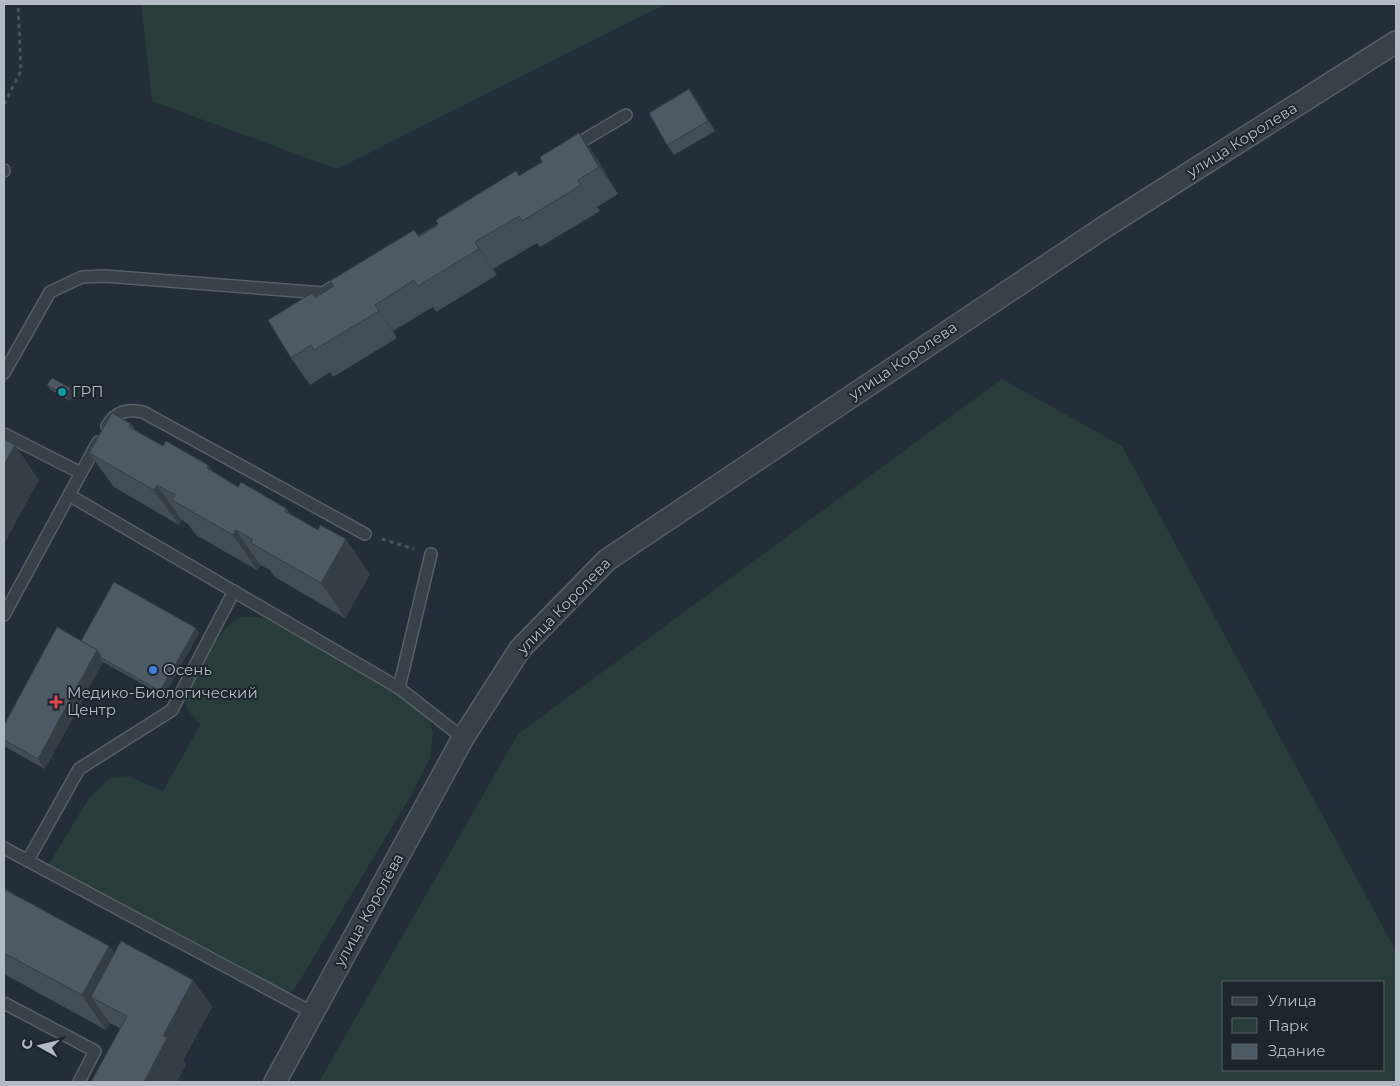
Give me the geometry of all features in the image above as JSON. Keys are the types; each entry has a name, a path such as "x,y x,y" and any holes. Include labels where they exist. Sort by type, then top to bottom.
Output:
{"street":[{"name":"улица Королева","path":"463,738 520,648 607,560 1098,231 1396,42"},
{"name":"улица Королёва","path":"275,1082 463,738"}],"lane":[{"path":"559,155 626,116"},
{"path":"4,374 50,292 82,277 106,276 323,293 348,278"},
{"path":"4,615 112,417 122,411 143,412 365,534"},
{"path":"4,434 81,473"},
{"path":"69,496 399,688 463,738"},
{"path":"399,688 431,554"},
{"path":"28,860 79,769 172,710 234,591"},
{"path":"4,848 313,1013"},
{"path":"4,1003 95,1051 79,1082"}],"path":[{"path":"4,104 20,71 18,4"},
{"path":"365,534 431,554"}],"green space":[{"path":"141,4 666,4 337,169 152,101"},
{"path":"1002,379 1122,446 1396,951 1396,1082 319,1082 518,734"},
{"path":"241,617 266,617 425,710 433,732 430,758 411,795 294,990 287,994 267,991 49,864 89,798 110,778 128,776 163,791 201,724 189,711 185,700 185,695 199,666 224,630 232,622"}],"building":[{"path":"689,89 708,121 667,145 649,113"},
{"path":"579,133 599,167 578,180 581,185 522,221 519,216 475,242 479,249 418,286 414,280 375,305 379,311 314,350 311,345 291,358 268,320 312,293 315,298 334,286 330,281 414,230 419,237 438,225 436,220 516,171 519,176 542,162 540,157"},
{"path":"52,378 70,388 66,396 47,385"},
{"path":"112,413 131,424 129,427 163,446 166,441 208,465 207,468 238,487 241,482 318,530 320,525 346,539 321,583 251,543 252,539 236,530 233,535 172,500 175,495 157,485 154,490 89,453"},
{"path":"4,439 15,445 4,465"},
{"path":"114,582 196,628 160,691 100,657 101,655 97,650 81,641"},
{"path":"57,627 97,650 38,759 4,740 4,725"},
{"path":"4,889 109,946 82,995 4,953"},
{"path":"121,941 193,980 163,1036 167,1038 144,1082 91,1082 127,1016 91,997"}],"place":[{"name":"ГРП","path":"62,392"},
{"name":"Осень","path":"153,670"},
{"name":"Медико-Биологический Центр","path":"56,702"}]}
